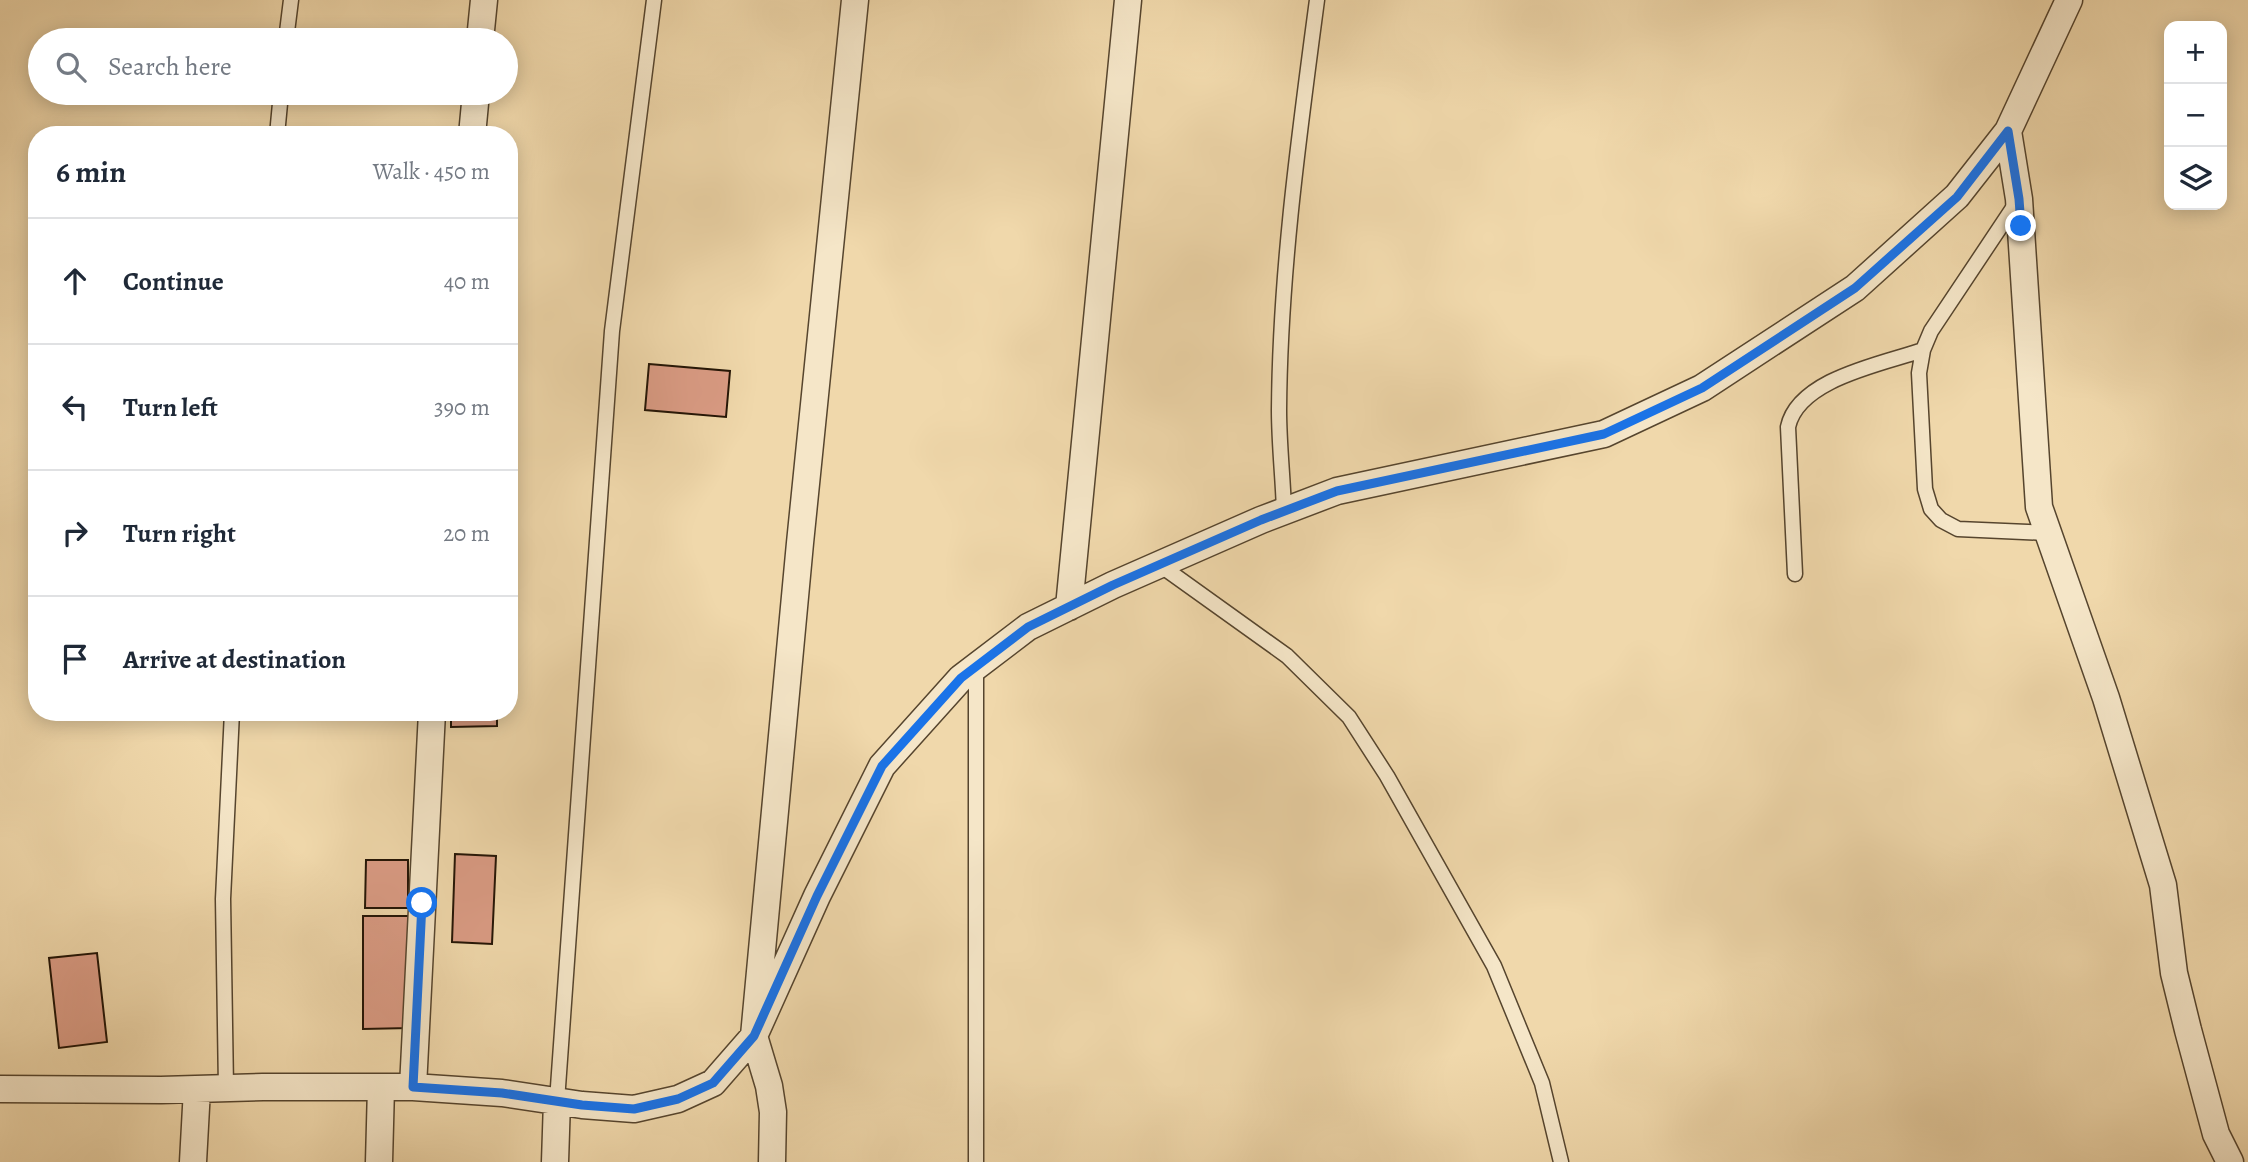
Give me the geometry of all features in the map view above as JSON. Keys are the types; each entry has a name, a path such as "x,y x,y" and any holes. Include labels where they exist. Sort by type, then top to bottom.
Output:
{"street":[{"path":"481,28 484,0"},
{"path":"772,1162 773,1112 769,1086 754,1036 855,0"},
{"path":"1069,607 1128,0"},
{"path":"0,1089 413,1087 502,1093 634,1109 678,1099 713,1083 754,1036 817,896 882,766 961,678 976,666 1028,627 1069,607 1160,565 1337,491 1604,434 1702,388 1855,288 1957,197 2008,131 2069,0"},
{"path":"473,126 474,105"},
{"path":"2008,131 2019,199 2039,508 2106,698 2163,885 2174,973 2222,1159"},
{"path":"413,1087 432,721"},
{"path":"379,1162 381,1087"},
{"path":"193,1162 197,1089"},
{"path":"555,1162 557,1101"}],"lane":[{"path":"288,28 291,0"},
{"path":"557,1101 612,331 654,0"},
{"path":"1284,512 1279,412 1281,334 1290,209 1317,0"},
{"path":"278,126 280,105"},
{"path":"2019,199 1931,331 1923,350 1919,373 1924,489 1931,509 1941,520 1958,529 2048,533"},
{"path":"1795,574 1788,427 1791,413 1803,399 1825,383 1923,350"},
{"path":"1160,565 1287,656 1349,717 1387,776 1494,967 1542,1083 1561,1162"},
{"path":"976,666 976,1162"},
{"path":"226,1088 223,899 232,721"}],"building":[{"path":"649,364 730,371 726,417 645,410"},
{"path":"451,721 497,721 497,726 451,727"},
{"path":"455,854 496,856 492,944 452,942"},
{"path":"366,860 408,860 408,908 365,908"},
{"path":"363,916 410,916 410,1028 363,1029"},
{"path":"97,953 107,1042 59,1048 49,958"}],"route":[{"path":"422,903 413,1087 502,1093 582,1105 634,1109 678,1099 713,1083 754,1036 817,896 882,766 961,678 1028,627 1113,585 1261,520 1337,491 1604,434 1702,388 1855,288 1957,197 2008,131 2021,226"}]}
